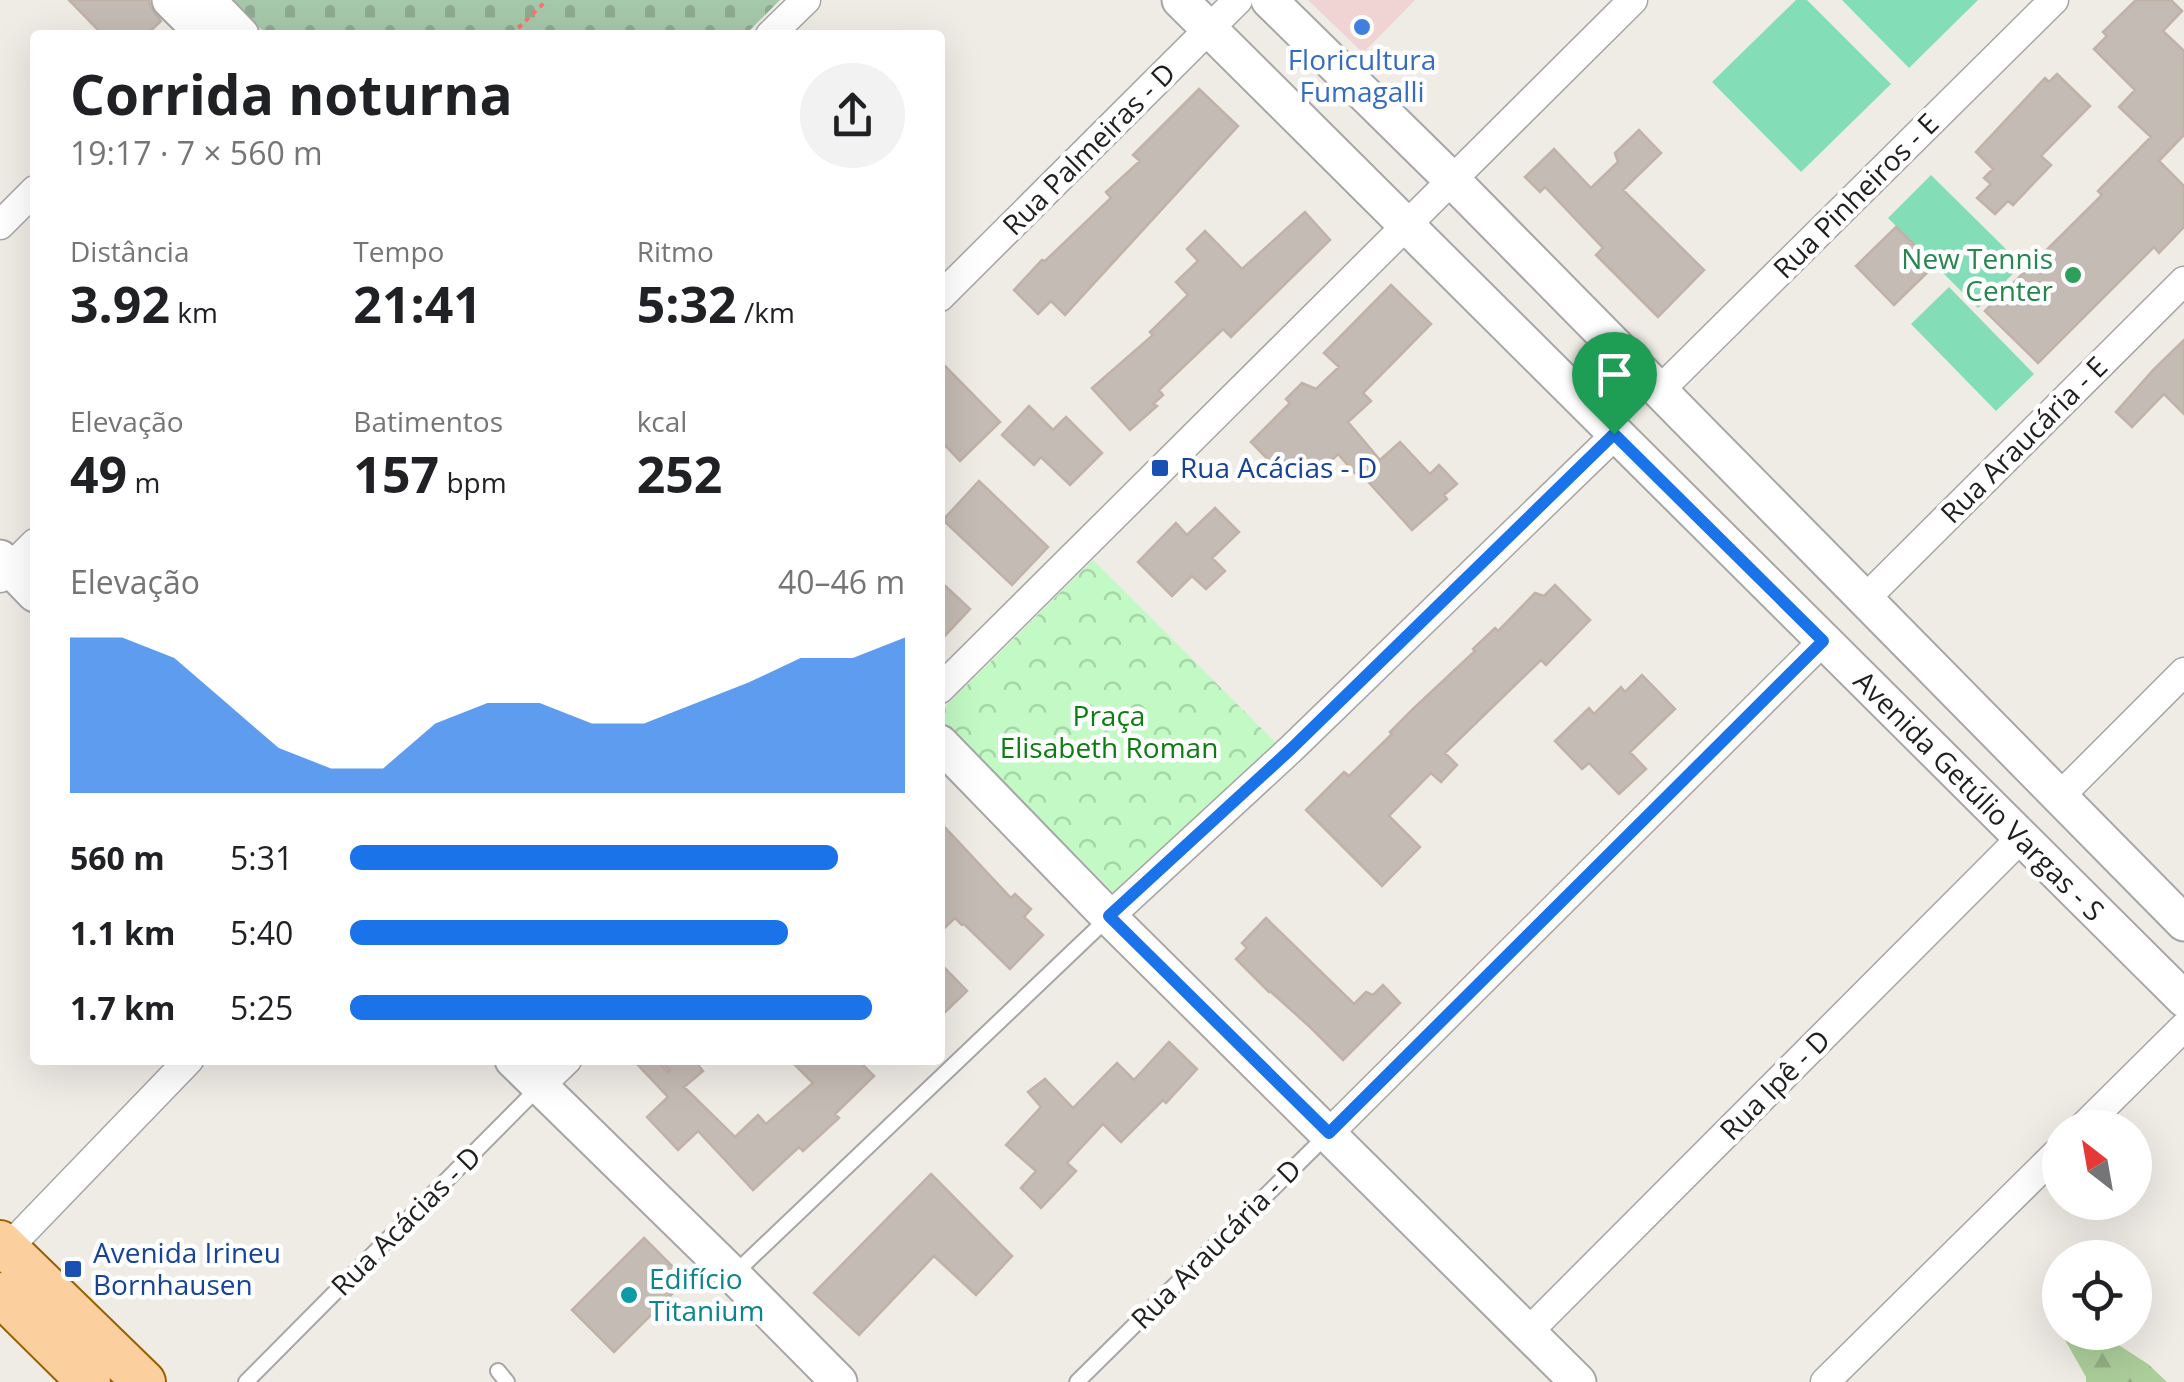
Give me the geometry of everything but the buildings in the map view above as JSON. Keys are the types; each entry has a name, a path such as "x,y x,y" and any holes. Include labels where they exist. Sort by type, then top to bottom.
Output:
{"main road":[{"path":"2,1249 144,1382"},
{"path":"0,1294 89,1382"}],"street":[{"path":"170,0 203,22"},
{"path":"775,30 806,0"},
{"name":"Avenida Getúlio Vargas - S","path":"1180,0 2184,999"},
{"name":"Rua Palmeiras - D","path":"945,291 1238,0"},
{"name":"Avenida Getúlio Vargas - S","path":"1270,0 2184,923"},
{"path":"945,684 1633,0"},
{"name":"Rua Pinheiros - E","path":"1659,391 2054,0"},
{"path":"0,225 30,195"},
{"name":"Rua Araucária - E","path":"1864,599 2184,281"},
{"path":"1109,916 1291,749 1614,434"},
{"path":"30,547 3,568 30,590"},
{"name":"Rua Araucária - D","path":"1329,1133 1823,641"},
{"path":"2059,796 2184,672"},
{"path":"945,748 1578,1382"},
{"name":"Rua Ipê - D","path":"1528,1332 2021,838"},
{"path":"2100,1110 2184,1027"},
{"path":"2,1249 184,1065"},
{"path":"518,1065 840,1382"},
{"name":"Rua Acácias - D","path":"540,1086 561,1065"},
{"path":"1825,1382 2042,1168"}],"lane":[{"path":"733,1275 1109,916"},
{"name":"Rua Acácias - D","path":"246,1382 540,1086"},
{"name":"Rua Araucária - D","path":"1077,1382 1329,1133"}],"path":[{"path":"516,30 547,0"}],"shaded area":[{"name":"Floricultura Fumagalli","path":"1308,0 1415,0 1363,53"}],"green space":[{"path":"232,0 780,0 750,30 262,30"},
{"path":"1796,0 1807,0 1891,84 1801,172 1712,82"},
{"path":"1842,0 1978,0 1909,68"},
{"path":"1931,175 2022,265 1978,308 1888,218"},
{"path":"1949,287 2034,374 1996,411 1911,324"},
{"name":"Praça Elisabeth Roman","path":"1093,560 1278,745 1121,900 945,724 945,707"},
{"path":"2071,1350 2126,1350 2167,1382 2086,1382"}],"place":[{"name":"Floricultura Fumagalli","path":"1362,27"},
{"name":"New Tennis Center","path":"2073,275"},
{"name":"Rua Acácias - D","path":"1160,468"},
{"name":"Avenida Irineu Bornhausen","path":"73,1269"},
{"name":"Edifício Titanium","path":"629,1295"}],"route":[{"path":"1614,434 1823,641 1329,1133 1109,916 1291,749 1614,434"}]}
